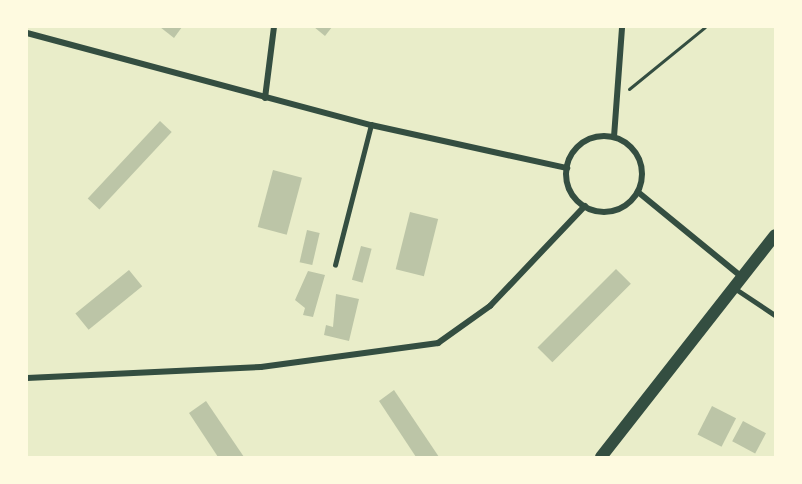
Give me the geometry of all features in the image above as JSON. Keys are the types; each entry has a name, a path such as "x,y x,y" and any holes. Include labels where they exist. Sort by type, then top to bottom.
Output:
{"main road":[{"path":"601,457 775,235"}],"street":[{"path":"265,98 274,27"},
{"path":"614,137 622,27"},
{"path":"27,33 371,125 567,168"},
{"path":"601,136 624,141 639,159 642,170 638,192 625,205 608,212 585,206 570,190 567,168 579,146 601,136"},
{"path":"638,192 738,282"},
{"path":"27,378 261,367 438,343 490,306 585,206"}],"lane":[{"path":"335,265 371,125"},
{"path":"738,282 775,315"}],"path":[{"path":"616,99 705,27"}],"building":[{"path":"160,27 182,27 174,38"},
{"path":"314,27 332,27 325,36"},
{"path":"160,121 172,132 99,209 88,199"},
{"path":"273,170 302,178 287,235 258,227"},
{"path":"410,212 438,219 424,276 396,269"},
{"path":"307,230 320,233 312,265 300,262"},
{"path":"361,246 372,249 363,283 352,280"},
{"path":"616,269 631,284 552,362 538,347"},
{"path":"129,270 142,286 89,330 75,313"},
{"path":"308,271 325,275 313,317 303,315 305,308 295,300"},
{"path":"336,294 359,299 349,341 324,335 326,325 333,327"},
{"path":"394,390 439,457 416,457 379,401"},
{"path":"206,401 244,457 218,457 189,413"},
{"path":"712,406 736,418 722,447 697,435"},
{"path":"743,421 766,433 755,454 732,441"}]}
